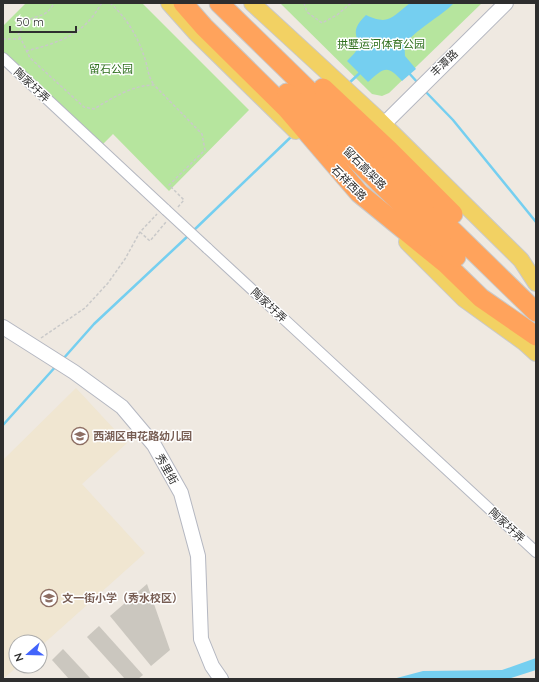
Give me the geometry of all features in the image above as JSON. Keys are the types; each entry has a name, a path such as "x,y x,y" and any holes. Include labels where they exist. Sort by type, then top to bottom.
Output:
{"highway":[{"path":"183,3 206,24 287,116 326,114 374,122 444,205 500,264 536,308"},
{"name":"留石高架路","path":"191,3 206,24 288,83 326,114 536,312"},
{"path":"225,4 324,80 326,114 360,193 446,264 481,298 536,335"},
{"name":"留石高架路","path":"225,4 288,83"},
{"name":"留石高架路","path":"326,114 536,335"}],"main road":[{"path":"169,3 195,32 287,116"},
{"path":"254,4 324,80"},
{"path":"374,122 521,260 536,284"},
{"name":"石祥西路","path":"360,193 464,299 525,343 536,353"},
{"path":"444,205 467,221 536,292"}],"street":[{"name":"丰潭路","path":"418,83 492,3"},
{"name":"丰潭路","path":"374,122 506,3"},
{"name":"陶家圩弄","path":"3,58 164,209 536,552"},
{"name":"秀里街","path":"3,327 102,392 122,407 154,445 181,493 198,556 202,639 212,666 221,679"}],"path":[{"path":"54,3 50,10 45,14 28,21 18,36 30,58 84,107 94,109 114,97 144,85 154,85"},
{"path":"26,51 50,45 66,38 93,16 102,3"},
{"path":"110,3 127,21 137,36 145,59 149,77 154,85 202,134 205,150 169,185 184,200"},
{"path":"304,3 307,12 322,23 336,15 351,3"},
{"path":"3,39 20,39"},
{"path":"35,347 44,335 85,308 108,283 125,259 140,232 164,209"},
{"path":"140,232 150,241"}],"shaded area":[{"name":"文一街小学（秀水校区）","path":"76,388 127,443 82,484 145,553 48,640 48,634 8,634 9,674 3,679 3,460"}],"green space":[{"name":"留石公园","path":"26,3 142,3 249,110 169,191 113,134 100,147 3,59 3,26"},
{"name":"拱墅运河体育公园","path":"280,3 482,3 389,93 382,96 372,94"}],"water":[{"path":"410,3 454,3 414,34 406,44 405,56 416,69 402,81 393,72 385,70 368,82 347,61 356,51 358,46 356,31 360,21 366,15 380,20 385,20 394,16"},
{"path":"536,658 536,670 508,679 393,679 423,671 502,670"}],"building":[{"path":"147,584 170,650 151,666 110,616"},
{"path":"99,626 143,675 138,679 125,679 87,637"},
{"path":"63,649 91,679 69,679 52,660"}],"waterway":[{"path":"348,84 362,71"},
{"path":"408,72 418,83"},
{"path":"424,90 453,120 536,222"},
{"path":"193,231 293,135"},
{"path":"63,359 94,324 189,235"},
{"path":"3,425 57,365"}],"place":[{"name":"西湖区申花路幼儿园","path":"80,436"},
{"name":"文一街小学（秀水校区）","path":"49,598"}]}
